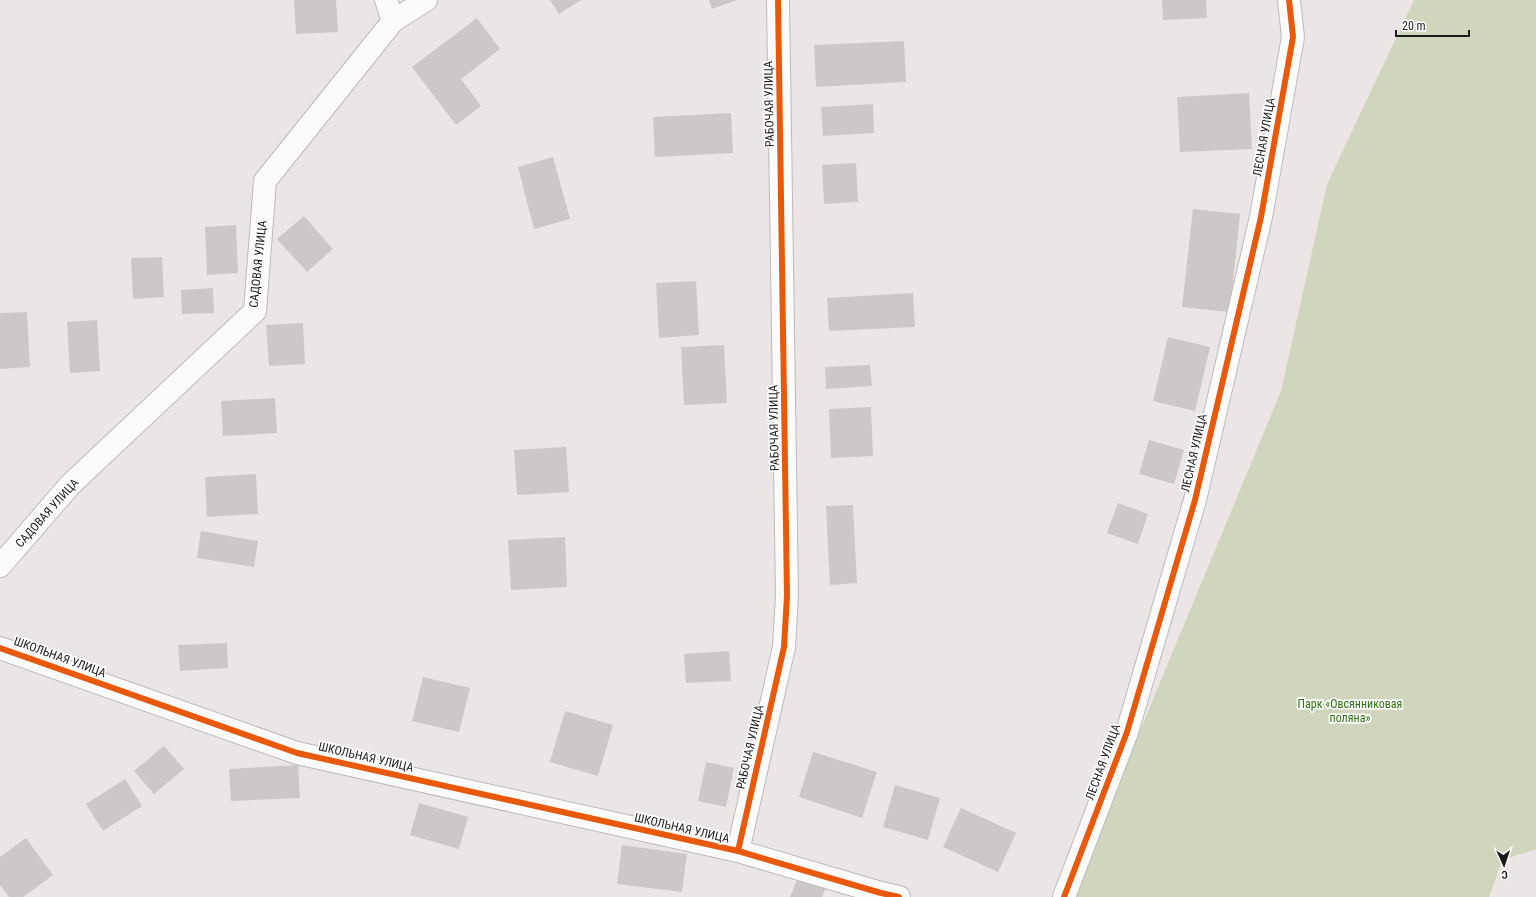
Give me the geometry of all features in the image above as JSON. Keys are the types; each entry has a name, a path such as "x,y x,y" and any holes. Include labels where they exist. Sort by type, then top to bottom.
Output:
{"street":[{"path":"386,0 393,21"},
{"name":"САДОВАЯ УЛИЦА","path":"0,566 70,485 255,311 265,181 393,21 426,0"},
{"name":"РАБОЧАЯ УЛИЦА","path":"738,851 784,647 787,596 778,0"},
{"name":"ЛЕСНАЯ УЛИЦА","path":"1064,897 1127,732 1195,500 1261,217 1293,37 1289,0"},
{"name":"ШКОЛЬНАЯ УЛИЦА","path":"0,648 297,753 738,851 899,897"}],"green space":[{"name":"Парк «Овсянниковая поляна»","path":"1414,0 1536,0 1536,849 1502,860 1489,897 1071,897 1281,391 1327,184"}],"building":[{"path":"294,0 336,0 338,32 296,34"},
{"path":"550,0 581,0 559,14"},
{"path":"709,0 737,0 712,9"},
{"path":"1162,0 1206,0 1207,18 1163,20"},
{"path":"477,18 500,49 461,79 481,106 456,125 412,67"},
{"path":"904,41 906,82 816,87 814,45"},
{"path":"1249,93 1252,149 1180,152 1177,97"},
{"path":"873,104 874,133 823,136 821,107"},
{"path":"731,113 733,153 655,157 653,117"},
{"path":"553,157 570,219 534,229 518,167"},
{"path":"856,163 858,202 824,204 822,165"},
{"path":"1193,209 1240,214 1230,312 1182,307"},
{"path":"304,216 333,249 307,272 277,239"},
{"path":"236,225 238,273 207,275 205,227"},
{"path":"162,257 164,297 133,299 131,258"},
{"path":"696,281 699,335 659,338 656,283"},
{"path":"213,288 214,313 182,314 181,290"},
{"path":"913,293 915,327 829,331 827,298"},
{"path":"27,312 30,367 0,369 0,313"},
{"path":"97,320 100,371 70,373 67,322"},
{"path":"303,323 305,364 269,366 266,325"},
{"path":"1168,337 1210,347 1195,411 1153,401"},
{"path":"724,345 727,403 684,405 681,347"},
{"path":"870,365 872,386 826,389 825,367"},
{"path":"275,398 277,433 223,436 221,401"},
{"path":"871,407 873,456 831,458 829,409"},
{"path":"1149,440 1184,450 1174,484 1139,474"},
{"path":"566,447 569,492 517,495 514,450"},
{"path":"256,474 258,514 207,517 205,477"},
{"path":"1118,503 1148,514 1138,544 1107,533"},
{"path":"853,505 857,583 830,585 826,506"},
{"path":"201,531 258,541 254,567 197,558"},
{"path":"565,537 567,587 511,590 508,540"},
{"path":"227,643 228,668 180,671 178,645"},
{"path":"729,651 731,681 686,683 684,654"},
{"path":"423,677 470,688 459,732 412,721"},
{"path":"565,711 613,725 598,776 550,762"},
{"path":"164,746 184,769 154,794 134,771"},
{"path":"813,752 877,772 862,818 799,797"},
{"path":"706,762 734,768 726,807 698,801"},
{"path":"298,765 300,798 231,801 229,769"},
{"path":"125,779 142,806 103,831 86,804"},
{"path":"895,785 940,798 928,840 883,827"},
{"path":"419,803 468,817 459,849 410,835"},
{"path":"961,808 1016,833 998,872 943,847"},
{"path":"26,838 53,875 23,897 9,897 0,885 0,857"},
{"path":"622,845 687,854 682,892 617,884"},
{"path":"800,873 827,885 822,897 790,897"}],"cycle path":[{"path":"738,851 784,647 787,596 778,0"},
{"path":"1064,897 1127,732 1195,500 1261,217 1293,37 1289,0"},
{"path":"0,648 297,753 738,851 899,897"}]}
